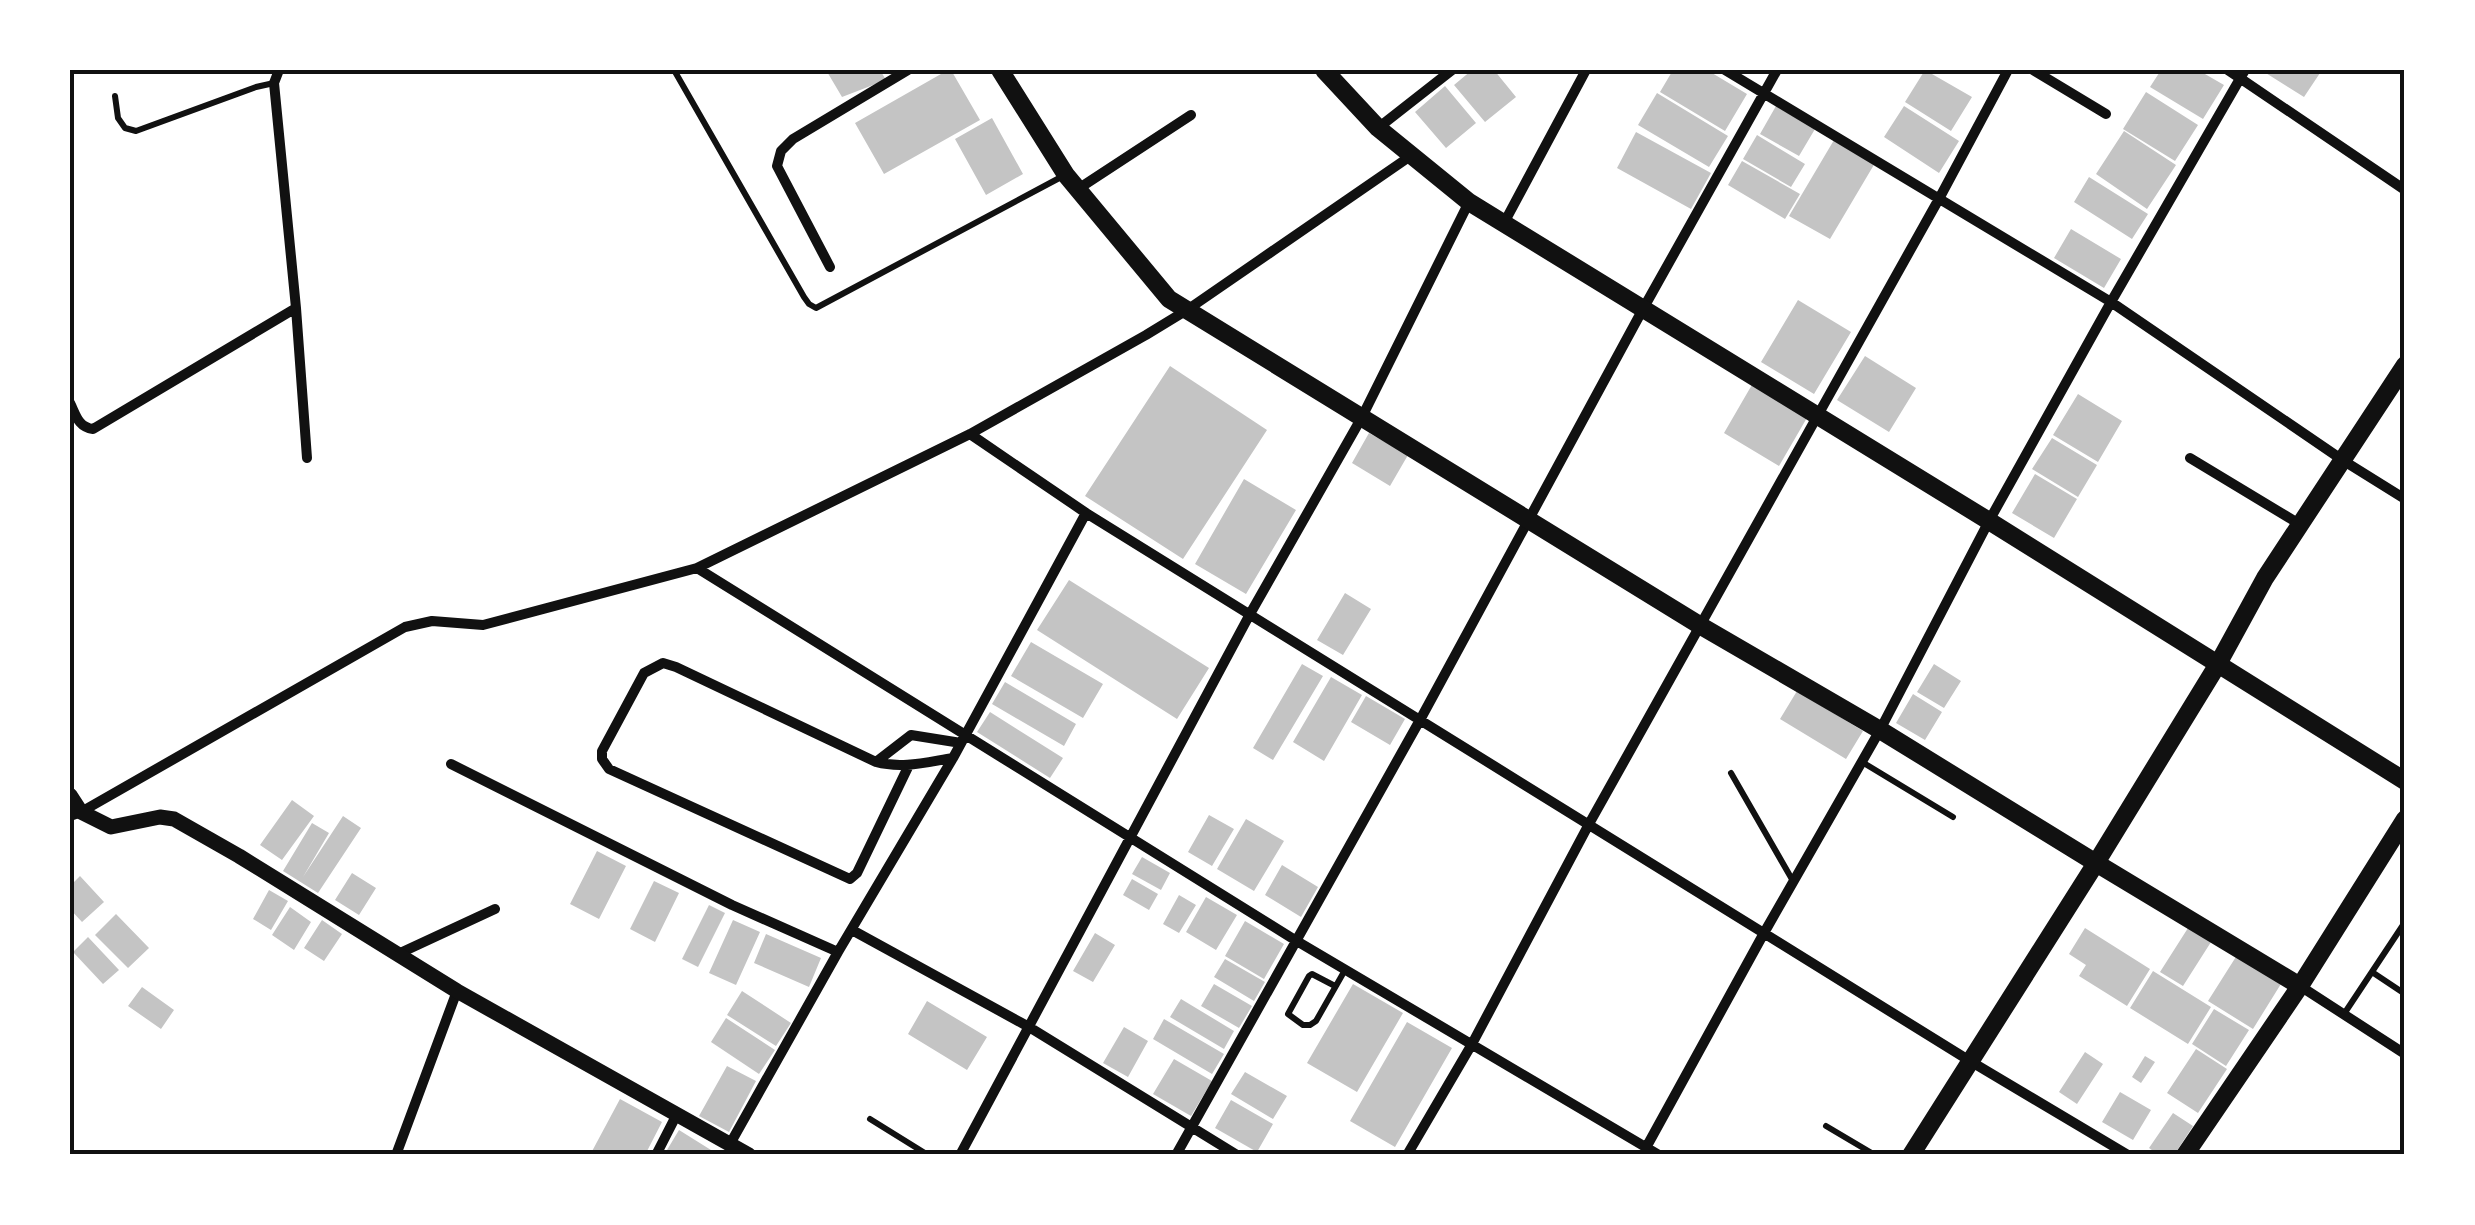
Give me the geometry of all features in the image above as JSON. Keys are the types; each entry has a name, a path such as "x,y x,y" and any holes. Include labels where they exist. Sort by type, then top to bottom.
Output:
{"main road":[{"path":"1000,70 1072,182 1169,299 1701,626 1880,730 2300,986"},
{"path":"1324,70 1378,128 1469,202 2405,781"},
{"path":"1911,1155 2096,864 2218,664 2265,578 2405,365"},
{"path":"2186,1155 2300,986 2405,819"}],"street":[{"path":"279,70 274,84 307,458"},
{"path":"830,267 777,166 781,152 793,139 908,70"},
{"path":"1378,128 1452,70"},
{"path":"1504,224 1586,70"},
{"path":"1725,70 2111,302 2405,500"},
{"path":"1176,1155 1777,70"},
{"path":"1407,1155 1472,1044 1589,824 2008,70"},
{"path":"2034,70 2106,114"},
{"path":"2228,70 2243,74 2405,190"},
{"path":"1644,1151 1880,730 1989,521 2243,74"},
{"path":"1072,182 1191,115"},
{"path":"76,814 405,627 432,622 483,625 698,568 970,434 1146,336 1412,155"},
{"path":"960,1155 1250,614 1362,418 1469,202"},
{"path":"70,403 80,424 92,430 296,308"},
{"path":"970,434 1086,512 1420,720 2128,1155"},
{"path":"2190,458 2301,524"},
{"path":"730,1144 964,740 1086,512"},
{"path":"698,568 964,740 1131,836 1644,1151 1659,1155"},
{"path":"909,766 858,872 850,879 609,769 602,759 602,750 644,672 663,663 876,762 909,766 953,758"},
{"path":"876,762 911,735 964,740"},
{"path":"450,764 732,905 838,952"},
{"path":"70,795 76,814"},
{"path":"76,814 110,827 160,817 174,819 457,991 749,1155"},
{"path":"397,955 495,909"},
{"path":"852,930 1029,1027 1238,1155"},
{"path":"2300,986 2405,1054"},
{"path":"396,1155 457,991"},
{"path":"656,1155 677,1114"}],"lane":[{"path":"674,70 804,297 816,308 1072,182"},
{"path":"115,96 118,118 125,128 136,131 274,84"},
{"path":"1862,762 1954,817"},
{"path":"1730,773 1793,882"},
{"path":"2344,1014 2405,922"},
{"path":"1335,986 1312,974 1308,976 1288,1014 1310,1026 1316,1020 1345,970"},
{"path":"2372,972 2405,994"},
{"path":"870,1119 928,1155"},
{"path":"1826,1126 1874,1155"}],"building":[{"path":"826,70 880,70 886,80 842,97"},
{"path":"948,70 980,120 884,174 855,123"},
{"path":"1472,70 1494,70 1516,97 1485,122 1454,85"},
{"path":"1673,70 1707,70 1747,94 1725,131 1660,92"},
{"path":"1925,70 1972,97 1951,131 1905,102"},
{"path":"2161,70 2198,70 2224,85 2203,119 2150,87"},
{"path":"2261,70 2322,70 2304,97"},
{"path":"1445,86 1476,123 1446,148 1415,112"},
{"path":"2146,92 2198,125 2175,161 2123,129"},
{"path":"1657,93 1728,136 1709,167 1638,125"},
{"path":"1776,106 1815,129 1799,156 1760,134"},
{"path":"1904,106 1959,141 1939,173 1884,137"},
{"path":"992,118 1023,174 986,195 955,139"},
{"path":"2124,131 2176,165 2147,209 2096,174"},
{"path":"1636,132 1711,173 1691,209 1617,168"},
{"path":"1757,135 1805,164 1791,187 1743,159"},
{"path":"1834,140 1875,163 1830,239 1789,216"},
{"path":"1742,161 1800,194 1785,219 1728,185"},
{"path":"2089,177 2148,214 2132,239 2074,202"},
{"path":"2071,229 2121,259 2104,288 2054,258"},
{"path":"1798,300 1851,332 1814,394 1761,362"},
{"path":"1865,356 1916,388 1889,432 1837,400"},
{"path":"1170,366 1267,430 1183,559 1085,496"},
{"path":"1753,383 1808,416 1779,466 1724,433"},
{"path":"2078,394 2122,421 2098,462 2053,435"},
{"path":"1369,433 1408,455 1390,486 1352,463"},
{"path":"2052,438 2097,465 2078,497 2032,469"},
{"path":"2035,474 2077,499 2054,538 2012,513"},
{"path":"1244,479 1296,510 1246,594 1195,564"},
{"path":"1069,580 1209,668 1177,719 1037,630"},
{"path":"1345,593 1371,609 1343,655 1317,640"},
{"path":"1031,642 1103,684 1083,718 1011,676"},
{"path":"1302,664 1323,676 1273,760 1253,748"},
{"path":"1934,664 1961,681 1944,708 1917,692"},
{"path":"1331,677 1362,695 1324,761 1293,742"},
{"path":"1005,682 1076,724 1064,746 992,704"},
{"path":"1797,691 1863,731 1846,759 1780,719"},
{"path":"1913,694 1942,712 1925,740 1896,723"},
{"path":"1366,696 1405,719 1390,745 1351,722"},
{"path":"990,712 1063,758 1050,778 977,732"},
{"path":"292,800 314,816 282,860 260,845"},
{"path":"1209,815 1234,829 1212,866 1188,852"},
{"path":"343,816 361,828 318,893 283,871 312,823 329,833 303,877"},
{"path":"1246,819 1284,841 1254,891 1217,869"},
{"path":"597,851 626,866 599,919 570,904"},
{"path":"1142,857 1170,873 1161,890 1132,874"},
{"path":"1282,865 1318,887 1301,917 1265,895"},
{"path":"352,873 376,888 359,915 335,900"},
{"path":"80,876 104,902 82,922 70,909 70,886"},
{"path":"1132,879 1158,894 1149,910 1123,895"},
{"path":"654,881 679,893 655,942 630,929"},
{"path":"269,890 288,901 271,930 253,919"},
{"path":"1179,895 1196,905 1179,933 1163,924"},
{"path":"1206,897 1237,915 1216,950 1186,932"},
{"path":"709,905 725,913 698,967 682,959"},
{"path":"290,907 311,922 294,950 272,935"},
{"path":"116,914 149,948 128,968 95,935"},
{"path":"322,920 342,934 324,961 304,948"},
{"path":"733,920 760,932 736,985 709,973"},
{"path":"1245,921 1284,944 1264,979 1225,956"},
{"path":"2085,928 2150,969 2127,1006 2079,976 2086,965 2069,954"},
{"path":"2188,928 2211,942 2183,986 2160,972"},
{"path":"1095,933 1115,945 1093,982 1073,971"},
{"path":"766,934 821,958 809,987 754,963"},
{"path":"88,937 119,970 103,984 73,952"},
{"path":"2239,952 2284,979 2253,1029 2208,1001"},
{"path":"1225,959 1265,982 1254,1001 1214,977"},
{"path":"2153,971 2211,1007 2188,1044 2130,1008"},
{"path":"1214,984 1252,1006 1239,1028 1201,1006"},
{"path":"1353,984 1403,1013 1357,1092 1307,1063"},
{"path":"142,987 174,1010 161,1029 128,1006"},
{"path":"742,991 791,1023 776,1046 727,1015"},
{"path":"1181,999 1234,1031 1224,1049 1170,1017"},
{"path":"927,1001 987,1037 967,1070 908,1034"},
{"path":"2214,1009 2249,1030 2226,1066 2192,1044"},
{"path":"726,1018 775,1050 759,1074 711,1042"},
{"path":"1164,1019 1224,1054 1212,1074 1153,1039"},
{"path":"1407,1022 1452,1048 1395,1147 1350,1121"},
{"path":"1124,1027 1148,1041 1128,1077 1103,1063"},
{"path":"2196,1049 2227,1069 2198,1113 2167,1093"},
{"path":"2085,1052 2103,1064 2077,1104 2059,1092"},
{"path":"2145,1056 2155,1062 2141,1083 2132,1077"},
{"path":"1174,1059 1212,1081 1191,1116 1153,1094"},
{"path":"727,1066 756,1081 729,1132 699,1116"},
{"path":"1245,1072 1287,1096 1273,1119 1231,1094"},
{"path":"2120,1092 2151,1110 2133,1140 2102,1122"},
{"path":"620,1099 662,1122 645,1155 590,1155"},
{"path":"1231,1100 1273,1124 1257,1152 1215,1128"},
{"path":"2173,1113 2193,1126 2174,1155 2159,1155 2149,1148"},
{"path":"679,1130 719,1155 664,1155"}]}
